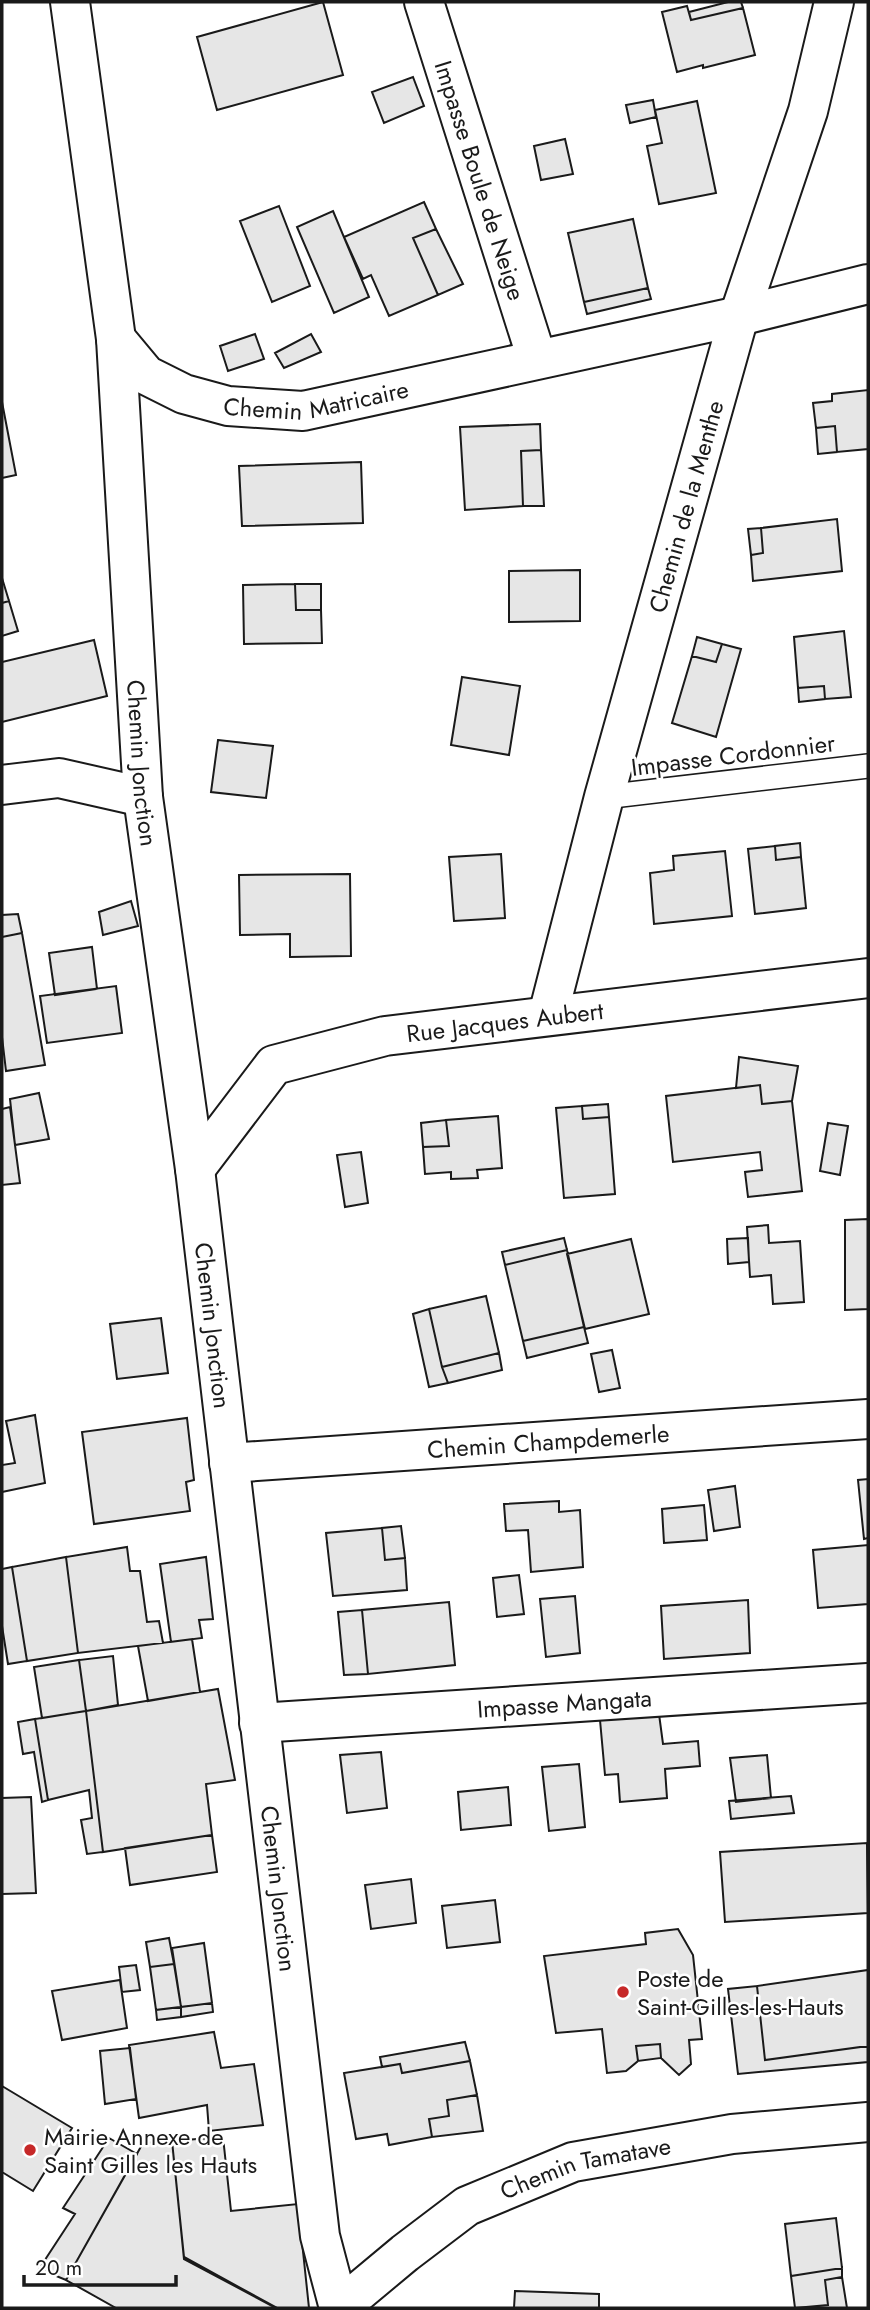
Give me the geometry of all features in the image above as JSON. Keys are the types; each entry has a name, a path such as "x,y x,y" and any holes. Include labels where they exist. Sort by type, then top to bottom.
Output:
{"street":[{"path":"70,2 116,339"},
{"name":"Impasse Boule de Neige","path":"424,2 537,359"},
{"name":"Chemin de la Menthe","path":"548,1015 604,797 740,316 808,111 834,2"},
{"name":"Chemin Matricaire","path":"116,339 146,375 184,394 228,406 303,411 740,316 868,284"},
{"name":"Chemin Jonction","path":"116,339 143,797 195,1169 320,2236 339,2308"},
{"path":"2,785 60,778 143,797"},
{"name":"Rue Jacques Aubert","path":"195,1169 274,1065 384,1036 868,978"},
{"name":"Chemin Champdemerle","path":"229,1462 868,1419"},
{"name":"Impasse Mangata","path":"259,1723 868,1683"},
{"name":"Chemin Tamatave","path":"339,2308 467,2206 573,2162 732,2134 868,2122"}],"lane":[{"name":"Impasse Cordonnier","path":"604,797 868,766"}],"building":[{"path":"323,2 343,75 217,110 197,37"},
{"path":"728,2 741,2 743,8 691,20 689,12"},
{"path":"687,6 691,20 743,8 755,55 677,72 662,12"},
{"path":"413,77 424,106 384,123 372,92"},
{"path":"653,100 656,117 630,123 626,105"},
{"path":"697,101 716,193 659,204 647,146 662,143 655,110"},
{"path":"565,139 573,174 541,180 534,146"},
{"path":"424,202 436,229 413,238 438,295 389,316 371,275 363,279 344,237"},
{"path":"279,206 310,286 272,302 240,221"},
{"path":"333,211 369,297 334,313 297,227"},
{"path":"633,219 648,288 584,302 568,233"},
{"path":"436,229 463,284 438,295 413,238"},
{"path":"648,288 651,299 587,314 584,302"},
{"path":"255,334 264,359 228,371 220,346"},
{"path":"311,334 321,352 284,368 275,353"},
{"path":"868,390 868,449 837,452 835,426 816,428 813,403 832,401 832,394"},
{"path":"2,402 16,475 2,478"},
{"path":"540,424 541,450 521,451 523,506 465,510 460,427"},
{"path":"835,426 837,452 818,454 816,428"},
{"path":"541,450 544,506 523,506 521,451"},
{"path":"361,462 363,523 242,526 239,466"},
{"path":"837,519 842,571 753,581 751,555 763,553 761,528"},
{"path":"761,528 763,553 751,555 748,529"},
{"path":"580,570 580,621 509,622 509,571"},
{"path":"2,578 9,601 2,603"},
{"path":"295,584 321,584 321,610 296,610"},
{"path":"295,584 296,610 321,610 322,643 244,644 243,585"},
{"path":"9,601 18,631 2,636 2,603"},
{"path":"844,631 851,697 825,699 824,686 798,688 794,637"},
{"path":"697,637 722,644 716,662 692,656"},
{"path":"94,640 107,696 2,722 2,662"},
{"path":"722,644 741,649 716,737 672,723 692,656 716,662"},
{"path":"462,677 520,686 509,755 451,745"},
{"path":"824,686 825,699 799,702 798,688"},
{"path":"218,740 273,746 266,798 211,792"},
{"path":"800,843 801,857 776,860 775,846"},
{"path":"775,846 776,860 801,857 806,908 755,914 748,849"},
{"path":"725,851 732,916 654,924 650,873 674,870 673,856"},
{"path":"501,854 505,918 454,921 449,857"},
{"path":"350,874 351,956 290,957 290,934 240,935 239,875"},
{"path":"131,901 138,926 103,935 99,912"},
{"path":"18,914 22,933 2,937 2,915"},
{"path":"22,933 45,1065 6,1071 2,1037 2,937"},
{"path":"92,947 97,989 55,995 49,953"},
{"path":"116,986 122,1033 47,1043 40,996"},
{"path":"739,1057 798,1066 792,1101 762,1104 760,1085 736,1088"},
{"path":"760,1085 762,1104 792,1101 802,1191 748,1197 745,1172 762,1170 760,1152 673,1162 666,1096"},
{"path":"39,1093 49,1139 15,1145 10,1099"},
{"path":"608,1104 609,1117 583,1119 582,1106"},
{"path":"582,1106 583,1119 609,1117 615,1194 564,1198 556,1108"},
{"path":"10,1107 20,1183 2,1185 2,1109"},
{"path":"498,1116 502,1168 477,1170 478,1178 451,1179 451,1172 425,1174 423,1147 449,1146 446,1120"},
{"path":"446,1120 449,1146 423,1147 421,1123"},
{"path":"828,1123 848,1126 840,1175 820,1171"},
{"path":"361,1152 368,1203 345,1207 337,1155"},
{"path":"868,1219 868,1309 845,1310 845,1220"},
{"path":"768,1225 769,1243 800,1241 804,1302 773,1304 771,1275 750,1277 747,1227"},
{"path":"564,1238 567,1250 505,1265 502,1252"},
{"path":"748,1238 749,1262 728,1264 727,1239"},
{"path":"631,1239 649,1314 585,1329 567,1254"},
{"path":"567,1250 584,1327 523,1341 505,1265"},
{"path":"486,1296 499,1353 442,1367 429,1309"},
{"path":"429,1309 448,1383 429,1387 413,1314"},
{"path":"161,1318 168,1373 117,1379 110,1324"},
{"path":"584,1327 588,1343 527,1358 523,1341"},
{"path":"612,1350 620,1388 599,1392 591,1354"},
{"path":"499,1353 502,1370 448,1383 442,1367"},
{"path":"35,1415 45,1483 2,1492 2,1465 15,1463 6,1421"},
{"path":"187,1418 194,1480 186,1482 190,1511 94,1524 82,1432"},
{"path":"868,1479 868,1538 864,1539 858,1480"},
{"path":"735,1486 740,1527 714,1531 708,1490"},
{"path":"559,1501 559,1512 580,1510 583,1567 531,1572 528,1530 506,1531 504,1504"},
{"path":"704,1505 707,1540 664,1543 662,1509"},
{"path":"401,1526 405,1558 385,1560 382,1528"},
{"path":"382,1528 385,1560 405,1558 407,1590 333,1596 326,1533"},
{"path":"868,1545 868,1604 818,1608 813,1550"},
{"path":"127,1547 130,1571 140,1571 147,1622 159,1621 163,1643 78,1653 66,1557"},
{"path":"66,1557 78,1653 27,1661 12,1567"},
{"path":"206,1557 213,1619 199,1620 202,1638 171,1642 160,1564"},
{"path":"12,1567 27,1661 8,1664 2,1626 2,1569"},
{"path":"519,1575 524,1614 497,1617 493,1578"},
{"path":"575,1596 580,1653 546,1657 540,1599"},
{"path":"748,1600 750,1653 664,1659 661,1606"},
{"path":"449,1602 455,1665 368,1674 362,1610"},
{"path":"362,1610 368,1674 344,1675 338,1612"},
{"path":"192,1639 200,1692 148,1701 138,1646"},
{"path":"113,1656 118,1705 86,1711 79,1660"},
{"path":"79,1660 86,1711 42,1718 34,1667"},
{"path":"218,1689 235,1780 206,1784 212,1835 103,1852 86,1711"},
{"path":"86,1711 103,1852 87,1854 81,1820 92,1818 89,1790 48,1800 35,1719"},
{"path":"659,1714 663,1744 698,1741 700,1766 665,1769 667,1798 620,1802 618,1774 605,1775 600,1720"},
{"path":"35,1719 48,1800 42,1802 34,1752 23,1754 18,1722"},
{"path":"381,1752 387,1808 347,1813 340,1755"},
{"path":"767,1755 771,1798 736,1802 730,1758"},
{"path":"579,1764 585,1827 549,1831 542,1767"},
{"path":"508,1787 511,1825 461,1830 458,1792"},
{"path":"791,1796 794,1813 731,1819 729,1801"},
{"path":"31,1797 36,1893 2,1894 2,1798"},
{"path":"212,1835 217,1872 130,1885 125,1848"},
{"path":"867,1843 868,1913 725,1922 720,1852"},
{"path":"411,1879 416,1923 371,1929 365,1885"},
{"path":"495,1900 500,1942 447,1948 442,1906"},
{"name":"Poste de Saint-Gilles-les-Hauts","path":"678,1929 693,1955 702,2039 689,2040 691,2064 679,2075 661,2058 660,2044 636,2046 638,2061 626,2071 607,2073 602,2029 556,2033 544,1956 646,1944 645,1933"},
{"path":"169,1938 174,1964 150,1967 146,1942"},
{"path":"204,1943 212,2003 181,2007 172,1948"},
{"path":"174,1964 181,2007 156,2010 150,1967"},
{"path":"136,1965 140,1990 122,1992 119,1967"},
{"path":"868,1970 868,2046 765,2060 757,1986"},
{"path":"120,1980 127,2028 62,2040 52,1991"},
{"path":"757,1986 765,2060 868,2046 868,2062 738,2074 728,1989"},
{"path":"212,2003 213,2012 181,2017 181,2007"},
{"path":"181,2007 181,2017 157,2020 156,2010"},
{"path":"214,2032 221,2068 254,2064 263,2125 209,2131 207,2105 139,2118 129,2045"},
{"path":"465,2042 470,2061 402,2073 400,2064 382,2067 380,2057"},
{"path":"660,2044 661,2058 638,2061 636,2046"},
{"path":"130,2048 136,2099 105,2104 100,2051"},
{"path":"470,2061 477,2095 447,2100 449,2116 429,2119 432,2137 389,2145 387,2134 356,2139 344,2073 400,2064 402,2073"},
{"name":"Mairie Annexe de Saint Gilles les Hauts","path":"2,2086 72,2128 33,2191 2,2172"},
{"path":"477,2095 483,2131 432,2137 429,2119 449,2116 447,2100"},
{"path":"223,2137 231,2211 298,2204 309,2308 277,2308 184,2257 172,2141"},
{"path":"109,2138 137,2154 66,2280 39,2269 75,2214 63,2208"},
{"path":"172,2141 184,2259 276,2308 116,2308 66,2280 143,2143"},
{"path":"836,2218 842,2268 791,2276 785,2224"},
{"path":"842,2268 842,2277 825,2280 828,2305 795,2308 791,2276"},
{"path":"842,2277 847,2308 799,2308 828,2305 825,2280"},
{"path":"515,2291 599,2294 599,2308 514,2308"}],"place":[{"name":"Poste de Saint-Gilles-les-Hauts","path":"623,1992"},
{"name":"Mairie Annexe de Saint Gilles les Hauts","path":"30,2150"}]}
